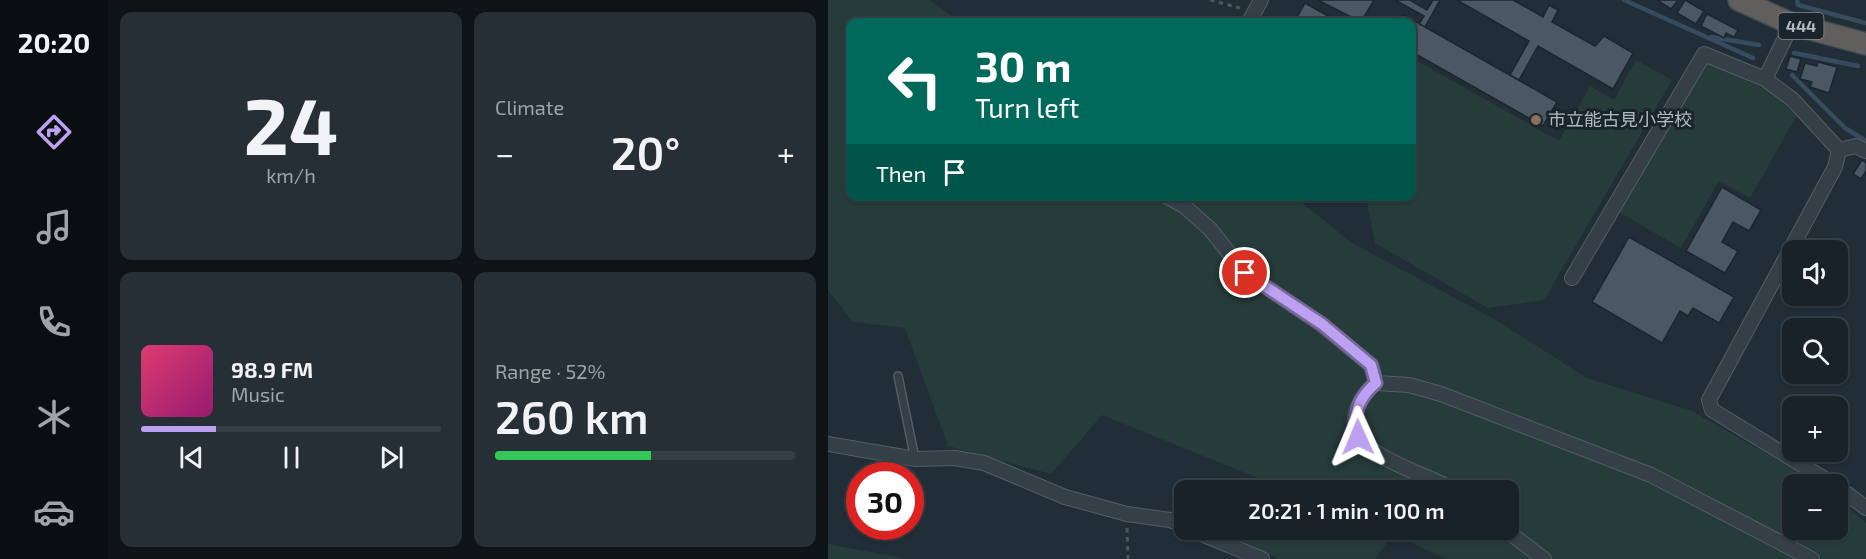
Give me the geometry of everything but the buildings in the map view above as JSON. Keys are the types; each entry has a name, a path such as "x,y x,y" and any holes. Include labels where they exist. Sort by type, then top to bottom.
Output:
{"highway":[{"name":"444","path":"1739,0 1792,24 1866,44"}],"street":[{"path":"1764,79 1792,24"},
{"path":"1572,278 1704,54 1764,79 1793,100 1839,150"},
{"path":"1839,150 1856,146 1866,151"},
{"path":"1817,474 1712,410 1709,400 1835,167 1839,150"},
{"path":"1175,201 1210,229 1245,273 1322,324 1371,365 1376,383"},
{"path":"1376,383 1360,400 1354,417 1358,437 1367,447 1432,480"},
{"path":"1376,383 1409,386 1441,394 1651,475 1812,559"},
{"path":"828,444 915,459 955,458 984,463 1065,497 1127,514 1174,522"},
{"path":"1848,494 1866,508"},
{"path":"1216,540 1262,559"},
{"path":"1519,540 1544,559"}],"lane":[{"path":"898,376 915,459"}],"path":[{"path":"1210,0 1255,11"},
{"path":"1127,514 1128,559"}],"green space":[{"path":"828,0 930,0 954,18 846,18 846,201 1300,201 1352,243 1496,320 1587,378 1692,411 1802,474 1782,474 1782,540 1848,540 1848,508 1866,523 1866,559 1446,559 1406,540 1519,540 1519,480 1263,480 1102,415 1051,474 948,446 905,328 853,322 828,290"},
{"path":"1416,60 1559,141 1590,86 1614,100 1636,60 1672,80 1544,300 1488,308 1375,243 1367,201 1416,201"},
{"path":"1706,61 1767,90 1797,115 1750,198 1719,181 1681,248 1617,211"},
{"path":"1245,540 1389,540 1375,559 1279,559 1244,543"},
{"path":"828,544 907,559 828,559"}],"waterway":[{"path":"1624,0 1753,58"},
{"path":"1797,0 1798,5 1866,23"},
{"path":"1711,37 1759,45"},
{"path":"1794,53 1858,66"},
{"path":"1792,75 1845,128 1866,141"}],"place":[{"name":"市立能古見小学校","path":"1536,120"}],"route":[{"path":"1245,273 1322,324 1371,365 1376,383 1360,400 1354,417 1358,437"}]}
